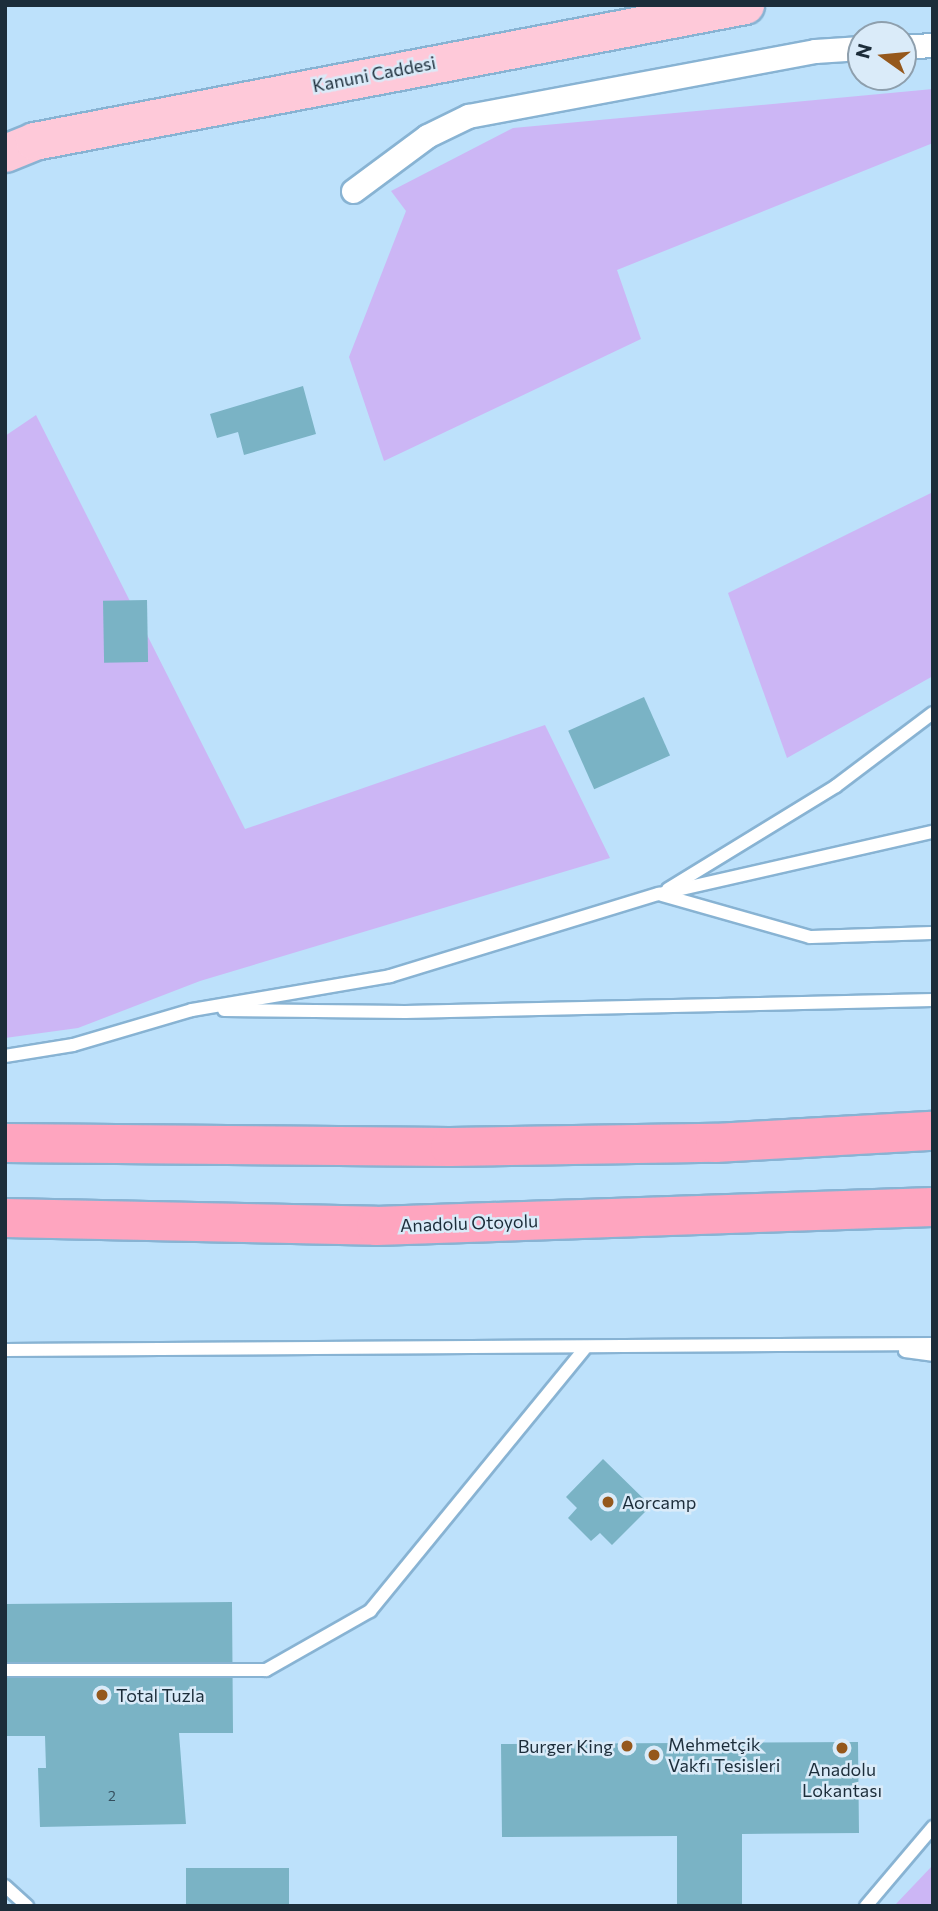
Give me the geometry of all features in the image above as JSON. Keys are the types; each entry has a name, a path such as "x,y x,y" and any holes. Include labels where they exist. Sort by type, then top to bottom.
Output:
{"highway":[{"path":"5,1143 450,1147 715,1143 933,1131"},
{"name":"Anadolu Otoyolu","path":"5,1218 376,1226 933,1207"}],"main road":[{"name":"Kanuni Caddesi","path":"5,153 34,141 745,5"}],"street":[{"path":"353,191 427,136 468,116 815,51 847,49"}],"lane":[{"path":"659,894 836,786 933,713"},
{"path":"5,1056 73,1045 192,1010 390,976 659,894 933,832"},
{"path":"659,894 810,937 933,933"},
{"path":"192,1010 474,1011 933,1000"},
{"path":"5,1350 584,1350 933,1344"},
{"path":"874,1345 933,1355"},
{"path":"5,1670 266,1670 370,1611 584,1350"},
{"path":"866,1906 933,1828"},
{"path":"5,1885 27,1906"}],"shaded area":[{"path":"933,89 933,143 617,270 641,339 384,461 349,357 406,211 391,191 513,128"},
{"path":"36,415 245,829 545,725 610,858 200,981 78,1028 5,1038 5,436"},
{"path":"933,492 933,676 787,758 728,593"},
{"path":"933,1865 933,1906 894,1906"}],"building":[{"path":"303,386 316,434 244,455 238,432 217,438 210,414"},
{"path":"147,600 148,662 104,663 103,601"},
{"path":"644,697 670,755 594,789 568,731"},
{"name":"Aorcamp","path":"603,1459 651,1506 612,1545 600,1533 591,1541 568,1518 577,1508 566,1497"},
{"path":"232,1602 233,1733 179,1733 186,1824 40,1827 38,1768 46,1768 45,1736 5,1736 5,1604"},
{"path":"858,1742 859,1833 742,1834 742,1906 677,1906 677,1836 502,1837 501,1744"},
{"path":"186,1868 289,1868 289,1906 186,1906"}],"place":[{"name":"Aorcamp","path":"608,1502"},
{"name":"Total Tuzla","path":"102,1695"},
{"name":"Burger King","path":"627,1746"},
{"name":"Anadolu Lokantası","path":"842,1748"},
{"name":"Mehmetçik Vakfı Tesisleri","path":"654,1755"}]}
